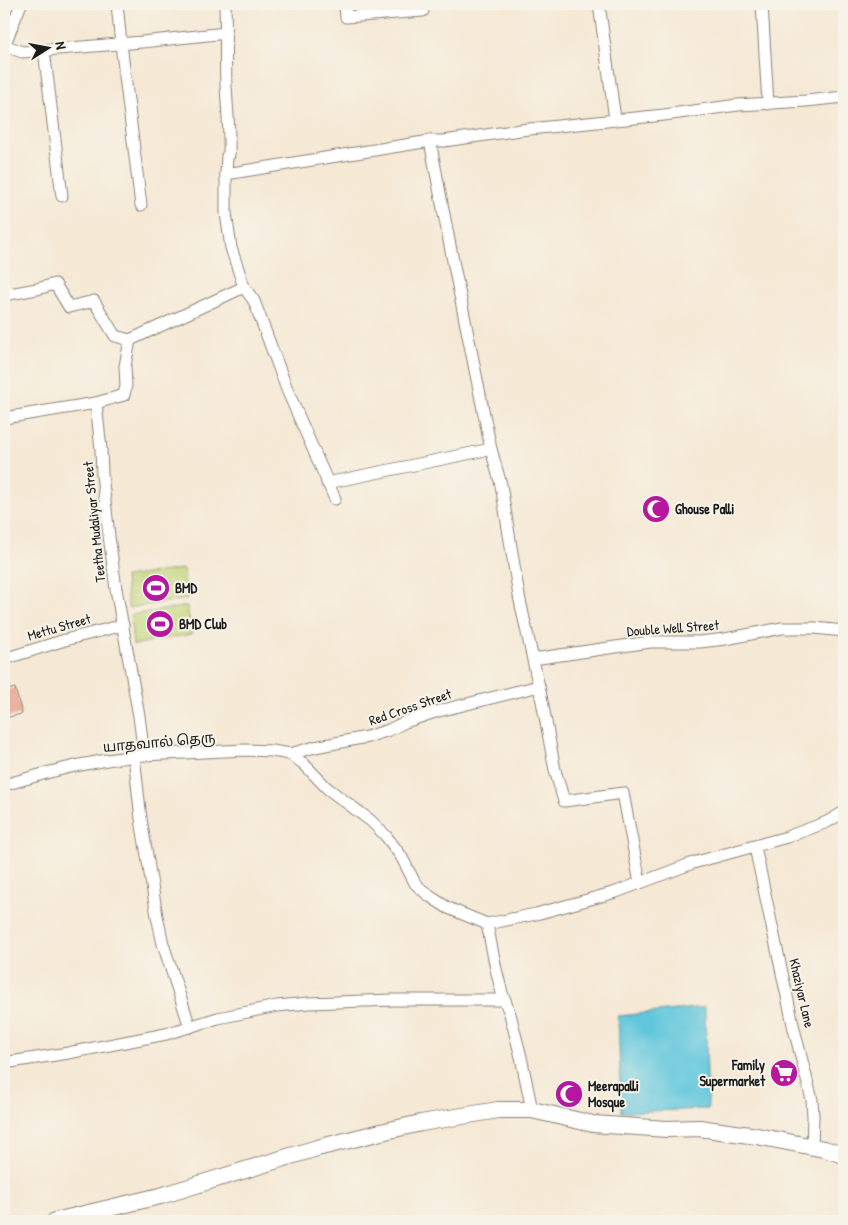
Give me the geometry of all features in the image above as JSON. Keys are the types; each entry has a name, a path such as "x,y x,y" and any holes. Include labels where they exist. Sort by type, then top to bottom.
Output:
{"street":[{"path":"21,4 4,46 22,52 226,33"},
{"path":"117,4 141,205"},
{"path":"225,4 226,83 230,140 226,174 226,214 231,248 244,287 254,301 288,392 335,499"},
{"path":"345,4 346,17 423,11 422,4"},
{"path":"599,4 615,119"},
{"path":"762,4 768,104"},
{"path":"44,50 62,196"},
{"path":"226,174 430,141 444,141 520,130 664,115 738,105 844,97"},
{"path":"430,141 491,449 501,485 519,596 555,770 564,801 623,793 640,882"},
{"path":"4,295 55,284 69,307 94,301 115,336 130,340 244,287"},
{"path":"4,418 96,403 124,395 126,386 125,366 130,340"},
{"name":"Teetha Mudaliyar Street","path":"96,403 109,536 139,716 140,820 156,916 163,944 190,1027"},
{"path":"327,483 491,449"},
{"name":"Mettu Street","path":"4,659 65,640 123,625"},
{"name":"Double Well Street","path":"533,659 650,642 700,642 725,639 782,628 814,628 844,631"},
{"name":"Red Cross Street","path":"290,754 367,737 435,712 539,686"},
{"name":"யாதவால் தெரு","path":"4,785 50,772 107,760 139,756 245,750 290,754"},
{"path":"290,754 304,764 327,788 370,821 386,836 421,889 448,908 487,924 543,912 616,892 693,863 787,837 826,822 844,812"},
{"name":"Khaziyar Lane","path":"755,847 794,1029 812,1100 812,1147"},
{"path":"487,924 496,969 517,1040 532,1110"},
{"path":"4,1064 166,1034 218,1018 278,1006 393,1000 505,1000"},
{"path":"54,1221 160,1196 293,1155 381,1132 498,1110 532,1110 593,1124 667,1129 699,1128 757,1136 824,1149 844,1155"}],"green space":[{"name":"BMD","path":"183,569 187,599 128,608 125,577"},
{"name":"BMD Club","path":"187,606 192,634 133,645 130,615"}],"water":[{"path":"705,1007 708,1109 621,1112 618,1016"}],"building":[{"path":"15,688 22,714 4,718 4,691"}],"place":[{"name":"Ghouse Palli","path":"656,509"},
{"name":"BMD","path":"156,588"},
{"name":"BMD Club","path":"160,624"},
{"name":"Family Supermarket","path":"784,1073"},
{"name":"Meerapalli Mosque","path":"569,1094"}]}
